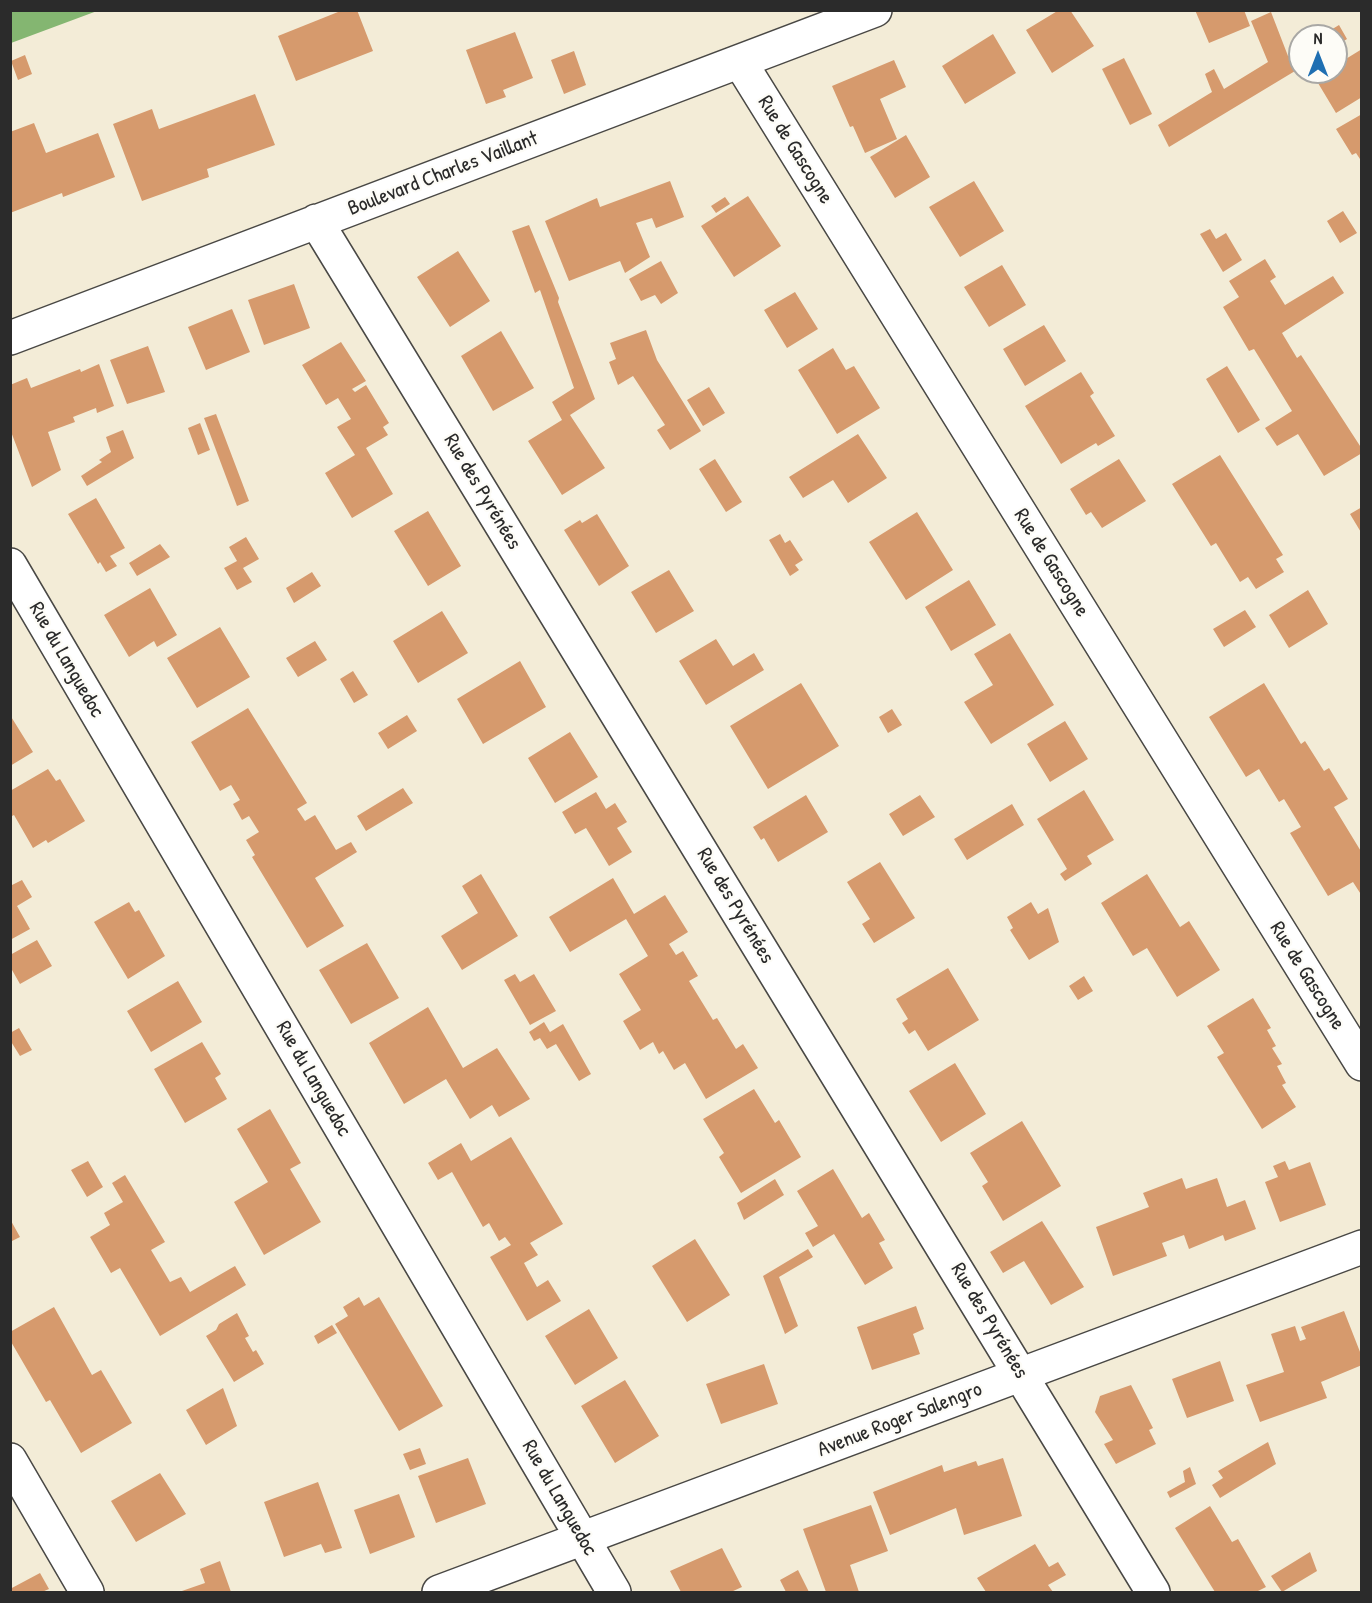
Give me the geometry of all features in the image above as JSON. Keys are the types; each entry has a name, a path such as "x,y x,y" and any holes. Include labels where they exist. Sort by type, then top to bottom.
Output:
{"street":[{"name":"Boulevard Charles Vaillant","path":"10,339 875,10"},
{"name":"Rue de Gascogne","path":"740,62 1362,1064"},
{"name":"Rue des Pyrénées","path":"316,221 1153,1593"},
{"name":"Rue du Languedoc","path":"10,565 614,1593"},
{"name":"Avenue Roger Salengro","path":"439,1593 1362,1247"},
{"path":"10,1460 87,1593"}],"green space":[{"path":"11,10 97,10 97,11 11,43"}],"building":[{"path":"343,10 357,10 373,51 296,81 278,36"},
{"path":"1059,10 1070,10 1094,46 1052,73 1026,30"},
{"path":"1195,10 1244,10 1250,26 1209,43"},
{"path":"1271,12 1288,56 1288,75 1169,147 1158,125 1212,92 1205,74 1214,69 1224,89 1268,62 1251,21"},
{"path":"515,32 533,78 503,90 506,97 486,104 466,50"},
{"path":"993,34 1016,73 965,104 942,66"},
{"path":"1362,49 1362,97 1336,113 1319,84 1348,84 1348,58"},
{"path":"574,51 586,85 564,94 551,60"},
{"path":"25,55 32,74 18,80 11,61"},
{"path":"1124,58 1152,114 1130,125 1102,69"},
{"path":"894,60 906,87 880,99 897,139 865,153 853,126 850,127 832,86"},
{"path":"255,94 275,145 207,169 209,177 142,201 113,124 152,109 159,129"},
{"path":"1362,114 1362,162 1356,153 1352,155 1336,129"},
{"path":"34,123 46,153 98,133 115,177 63,197 62,193 10,213 10,132"},
{"path":"906,135 930,177 895,198 870,157"},
{"path":"670,181 684,217 656,228 652,218 636,223 650,257 625,273 620,261 569,281 545,221 597,198 600,207"},
{"path":"974,181 1004,231 960,257 929,207"},
{"path":"748,196 781,246 734,277 701,226"},
{"path":"725,197 730,204 716,213 711,206"},
{"path":"1343,211 1357,233 1340,243 1327,221"},
{"path":"529,225 559,298 558,302 595,399 570,415 605,468 562,495 528,441 562,420 552,402 574,388 540,290 535,293 512,231"},
{"path":"1210,229 1216,239 1226,233 1242,260 1223,272 1200,234"},
{"path":"458,251 490,301 450,327 417,277"},
{"path":"1265,259 1276,277 1270,281 1285,305 1333,276 1344,293 1282,333 1297,358 1301,355 1362,449 1362,453 1324,476 1298,434 1277,446 1265,428 1292,411 1254,349 1249,351 1223,307 1239,297 1229,281"},
{"path":"661,261 678,293 661,304 655,295 641,301 629,279"},
{"path":"1002,265 1026,305 989,327 964,287"},
{"path":"294,284 310,328 264,345 248,300"},
{"path":"795,292 818,329 787,348 764,310"},
{"path":"232,309 250,352 206,370 188,327"},
{"path":"1044,325 1066,361 1025,386 1003,349"},
{"path":"646,330 657,360 701,431 670,450 657,430 665,425 633,376 618,385 609,362 616,359 610,343"},
{"path":"501,331 534,388 493,411 461,356"},
{"path":"341,342 366,381 352,389 355,392 366,385 389,423 383,427 388,435 366,448 393,494 352,518 325,473 355,455 337,427 351,419 338,398 326,405 302,365"},
{"path":"148,346 165,392 127,404 110,360"},
{"path":"833,348 846,370 854,366 880,408 837,434 798,370"},
{"path":"99,364 114,406 97,413 96,408 73,417 75,422 48,432 61,470 32,487 10,429 10,385 27,378 31,388"},
{"path":"1227,366 1260,420 1238,433 1206,379"},
{"path":"1081,372 1094,393 1090,396 1115,436 1098,446 1096,443 1061,464 1025,406"},
{"path":"709,387 725,413 703,426 687,400"},
{"path":"216,414 249,501 237,506 204,418"},
{"path":"200,423 210,450 198,455 188,428"},
{"path":"123,430 134,458 87,486 81,476 102,462 99,460 111,452 106,437"},
{"path":"858,434 887,478 848,503 833,480 803,498 789,477"},
{"path":"1220,455 1283,555 1276,559 1284,572 1256,589 1248,577 1240,582 1216,543 1211,546 1172,484"},
{"path":"715,459 742,502 726,512 699,469"},
{"path":"1119,459 1146,501 1102,528 1091,512 1086,515 1070,489"},
{"path":"96,498 125,548 110,556 117,566 106,572 100,562 98,564 68,514"},
{"path":"1362,507 1362,534 1350,514"},
{"path":"428,511 461,566 428,586 394,531"},
{"path":"917,512 953,570 906,600 869,542"},
{"path":"597,514 629,566 599,586 564,530 580,520 582,523"},
{"path":"780,534 785,543 790,540 803,560 795,565 799,570 790,576 769,540"},
{"path":"246,537 259,559 243,568 252,582 237,590 224,568 237,561 229,547"},
{"path":"160,544 170,557 137,576 129,563"},
{"path":"669,570 694,611 656,633 631,592"},
{"path":"312,572 321,586 294,603 286,588"},
{"path":"969,580 996,625 951,651 925,607"},
{"path":"150,588 177,635 157,647 154,641 129,657 104,615"},
{"path":"1308,590 1328,624 1289,648 1269,615"},
{"path":"1245,610 1256,627 1224,647 1213,629"},
{"path":"442,611 468,653 418,683 393,641"},
{"path":"220,627 250,677 197,708 167,658"},
{"path":"1010,633 1054,705 991,744 964,702 993,685 974,654"},
{"path":"716,639 733,666 754,653 764,670 706,705 679,661"},
{"path":"315,641 327,660 298,677 286,658"},
{"path":"520,661 546,707 483,744 457,699"},
{"path":"353,671 368,695 354,703 340,679"},
{"path":"801,683 839,746 768,789 730,726"},
{"path":"1264,683 1301,744 1305,741 1324,771 1329,768 1348,799 1334,807 1362,853 1362,896 1353,882 1328,896 1290,833 1301,827 1284,799 1279,802 1259,769 1246,777 1209,717"},
{"path":"248,708 307,803 297,809 305,821 315,815 336,850 351,842 357,852 315,878 344,926 307,948 252,857 255,855 246,840 259,832 249,816 242,820 233,804 240,800 231,785 220,791 191,742"},
{"path":"892,709 902,725 888,733 879,717"},
{"path":"10,715 33,752 10,766"},
{"path":"407,715 417,731 388,749 378,733"},
{"path":"1065,721 1088,759 1050,782 1027,744"},
{"path":"570,732 598,777 555,803 528,758"},
{"path":"48,769 56,781 60,779 85,821 48,843 46,840 33,848 14,815 10,817 10,791"},
{"path":"403,788 413,803 366,831 357,816"},
{"path":"1084,790 1114,840 1087,856 1092,864 1065,881 1060,874 1067,869 1037,819"},
{"path":"596,792 606,809 615,803 627,822 617,828 632,852 609,866 586,828 575,834 562,812"},
{"path":"806,795 828,832 778,862 764,838 761,840 753,827"},
{"path":"920,795 935,817 903,836 889,814"},
{"path":"1012,804 1024,825 967,860 954,839"},
{"path":"880,862 915,918 874,943 862,924 870,919 847,882"},
{"path":"481,874 518,936 462,970 441,936 478,913 462,886"},
{"path":"1147,874 1180,927 1189,921 1220,970 1177,997 1147,948 1133,956 1101,903"},
{"path":"613,878 634,914 665,895 688,932 669,944 676,955 683,951 698,976 689,981 713,1020 717,1018 736,1049 743,1044 758,1068 706,1099 685,1063 674,1070 663,1051 659,1054 653,1042 640,1050 623,1021 641,1010 619,974 648,956 626,919 570,952 549,917"},
{"path":"22,880 32,897 17,906 30,929 10,940 10,886"},
{"path":"129,902 135,912 139,910 165,956 128,979 94,922"},
{"path":"1031,902 1038,914 1048,908 1059,942 1029,960 1010,930 1013,928 1007,917"},
{"path":"37,940 52,966 20,984 12,970 10,971 10,955"},
{"path":"367,943 399,998 351,1024 319,970"},
{"path":"948,968 979,1020 928,1051 915,1030 909,1034 902,1023 908,1019 896,999"},
{"path":"515,974 520,982 534,974 556,1011 530,1025 504,980"},
{"path":"1084,976 1093,991 1078,1000 1069,986"},
{"path":"178,981 202,1022 151,1052 127,1011"},
{"path":"1253,998 1271,1028 1267,1030 1276,1046 1272,1048 1282,1064 1277,1066 1286,1083 1282,1085 1296,1107 1262,1129 1217,1057 1224,1053 1207,1026"},
{"path":"428,1007 463,1068 497,1048 530,1099 499,1117 492,1105 470,1119 446,1079 404,1104 369,1043"},
{"path":"544,1022 550,1032 563,1024 591,1074 579,1081 556,1044 547,1049 540,1038 534,1041 529,1032"},
{"path":"19,1028 32,1050 20,1056 10,1040 10,1033"},
{"path":"202,1042 221,1074 215,1078 227,1099 185,1123 154,1069"},
{"path":"955,1063 986,1114 941,1142 909,1091"},
{"path":"754,1089 775,1123 779,1120 801,1157 741,1193 719,1157 724,1153 703,1119"},
{"path":"270,1109 301,1163 290,1169 321,1222 264,1255 234,1202 268,1182 237,1129"},
{"path":"1022,1121 1061,1186 1003,1221 982,1186 988,1182 970,1153"},
{"path":"511,1137 563,1224 530,1243 538,1255 524,1263 537,1287 548,1280 561,1301 527,1321 490,1257 511,1245 505,1237 499,1241 489,1223 483,1227 452,1172 438,1180 428,1163 461,1143 471,1161"},
{"path":"88,1161 103,1187 87,1197 71,1170"},
{"path":"1285,1161 1289,1170 1310,1162 1326,1205 1280,1222 1265,1182 1278,1177 1273,1166"},
{"path":"833,1169 862,1218 869,1213 885,1240 879,1243 893,1268 865,1285 834,1234 813,1247 805,1233 818,1226 797,1191"},
{"path":"125,1175 165,1242 151,1250 170,1282 181,1277 190,1292 235,1266 246,1285 160,1336 120,1268 111,1273 90,1237 110,1225 104,1213 123,1202 112,1183"},
{"path":"1182,1178 1186,1189 1217,1178 1227,1207 1245,1200 1256,1229 1225,1241 1223,1235 1189,1249 1184,1235 1162,1243 1167,1256 1113,1276 1096,1227 1149,1207 1143,1193"},
{"path":"775,1179 784,1195 744,1220 737,1203"},
{"path":"10,1219 20,1237 10,1242"},
{"path":"1042,1221 1084,1287 1051,1305 1024,1261 1003,1273 990,1252"},
{"path":"695,1239 730,1295 687,1322 652,1266"},
{"path":"808,1249 813,1257 779,1277 798,1326 785,1334 763,1276"},
{"path":"359,1297 364,1306 379,1297 443,1406 399,1431 335,1324 348,1316 343,1307"},
{"path":"916,1306 924,1329 913,1334 920,1354 872,1370 857,1327"},
{"path":"54,1307 92,1375 101,1370 132,1423 81,1453 50,1400 46,1402 10,1340 10,1332"},
{"path":"589,1309 618,1358 575,1385 545,1336"},
{"path":"1344,1311 1362,1357 1362,1365 1321,1382 1327,1398 1260,1422 1246,1385 1284,1372 1271,1334 1295,1326 1300,1341 1306,1339 1301,1327"},
{"path":"237,1313 249,1336 245,1338 253,1352 256,1350 264,1364 234,1382 206,1336 216,1330 219,1324"},
{"path":"332,1325 337,1333 318,1344 314,1336"},
{"path":"1220,1361 1234,1401 1187,1418 1172,1379"},
{"path":"764,1364 778,1404 721,1424 706,1384"},
{"path":"625,1380 659,1436 615,1463 581,1406"},
{"path":"1131,1385 1153,1428 1149,1430 1156,1444 1116,1464 1104,1444 1113,1440 1095,1412 1100,1396"},
{"path":"223,1388 237,1426 206,1445 186,1410"},
{"path":"1268,1442 1276,1464 1220,1498 1212,1485 1223,1478 1218,1471"},
{"path":"420,1448 426,1464 410,1470 403,1454"},
{"path":"468,1458 486,1504 436,1523 418,1476"},
{"path":"1003,1458 1022,1516 964,1535 956,1508 890,1535 873,1492 942,1465 944,1472 976,1461 978,1466"},
{"path":"1190,1467 1196,1484 1170,1498 1167,1492 1185,1482 1183,1471"},
{"path":"160,1473 186,1514 136,1542 111,1501"},
{"path":"318,1482 342,1548 325,1553 321,1544 284,1557 264,1502"},
{"path":"399,1494 415,1537 370,1554 354,1510"},
{"path":"871,1505 888,1551 850,1565 859,1592 826,1592 803,1529"},
{"path":"1210,1506 1232,1542 1238,1539 1266,1587 1256,1592 1215,1592 1175,1528"},
{"path":"1035,1544 1049,1567 1058,1562 1066,1575 1048,1585 1053,1592 986,1592 977,1578"},
{"path":"722,1548 742,1587 731,1592 681,1592 670,1571"},
{"path":"1310,1552 1317,1571 1282,1592 1271,1576"},
{"path":"220,1561 231,1592 179,1592 205,1583 200,1569"},
{"path":"798,1570 809,1592 786,1592 780,1580"},
{"path":"40,1573 49,1589 42,1592 10,1592 10,1589"}]}
